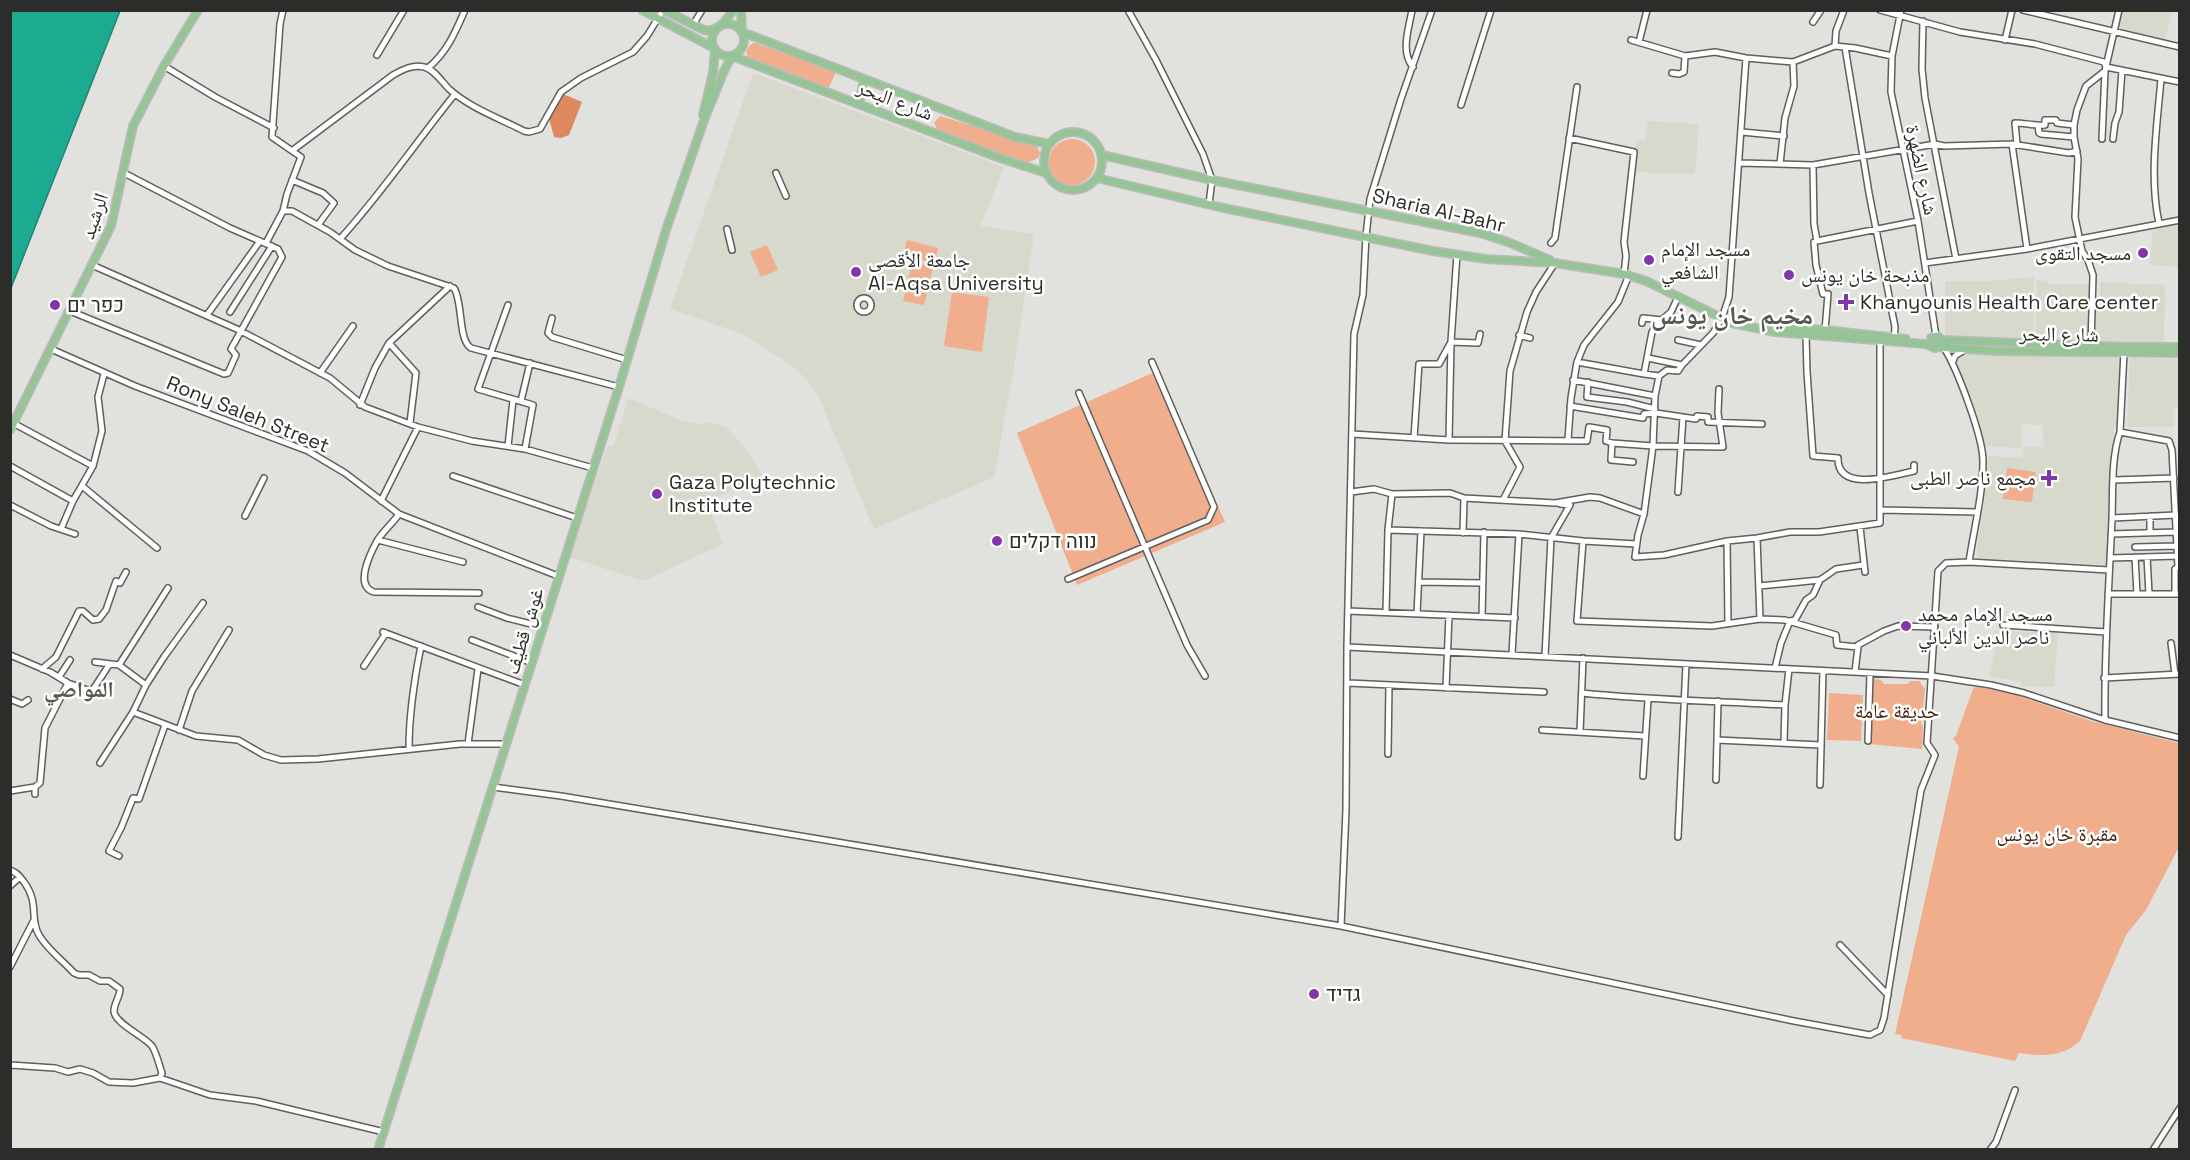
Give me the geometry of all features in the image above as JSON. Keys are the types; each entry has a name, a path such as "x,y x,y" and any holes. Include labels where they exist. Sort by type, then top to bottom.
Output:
{"main road":[{"name":"الرشيد","path":"12,427 111,226 133,126 164,66 198,10"},
{"path":"642,10 724,56 732,56 743,46 741,10"},
{"path":"663,10 710,31 734,25 742,32"},
{"path":"715,49 713,35 733,10"},
{"name":"شارع البحر","path":"742,32 1015,137 1049,144"},
{"name":"غوش قطيف","path":"703,123 714,68 715,49"},
{"name":"شارع البحر","path":"732,56 1046,173"},
{"name":"غوش قطيف","path":"378,1149 619,387 667,227 703,123 732,56"},
{"path":"859,104 864,80"},
{"path":"1074,131 1092,138 1099,146 1102,155 1101,171 1097,178 1083,189 1066,190 1057,186 1046,173 1045,153 1049,144 1056,137 1074,131"},
{"name":"Sharia Al-Bahr","path":"1102,155 1212,180 1495,237 1555,262"},
{"name":"Sharia Al-Bahr","path":"1097,178 1209,204 1457,254 1486,259 1555,262"},
{"name":"شارع البحر","path":"1555,262 1627,274 1710,312 1760,326 1937,343 2180,346"},
{"name":"شارع البحر","path":"1723,316 1746,327 1806,335 1825,333 1894,340"},
{"name":"شارع البحر","path":"1937,343 1966,349 2180,353"}],"street":[{"path":"207,315 263,242 283,211 291,180 301,157 272,137 283,10"},
{"path":"377,55 404,10"},
{"path":"428,68 442,56 465,10"},
{"path":"293,150 393,75 409,67 428,68 455,94 524,130 529,132 540,129 561,92 581,78 633,52 647,36 663,10"},
{"path":"693,25 702,10"},
{"path":"1128,10 1190,127 1212,180 1209,204"},
{"path":"1412,10 1406,46 1409,62 1413,67"},
{"path":"1341,926 1354,334 1363,295 1368,211 1374,183 1432,10"},
{"path":"1461,105 1491,10"},
{"path":"1639,42 1647,10"},
{"path":"1813,22 1821,10"},
{"path":"1835,46 1836,31 1844,10"},
{"path":"1880,10 1901,13 1960,32 2036,44 2104,62 2102,139"},
{"path":"2005,40 2012,10"},
{"path":"2023,10 2180,47"},
{"path":"2091,346 2093,275 2082,251 2074,204 2077,151 2074,124 2086,86 2105,69 2119,10"},
{"name":"شارع الضهرة","path":"1901,13 1892,56 1891,92 1918,221 1937,343"},
{"path":"1923,21 1922,69 1925,98 1956,259"},
{"path":"1631,40 1685,56 1715,52 1746,58 1793,62 1835,46 1892,56"},
{"path":"1845,47 1894,327 1894,340"},
{"path":"1672,74 1684,72 1685,56"},
{"path":"1577,362 1659,376 1668,370 1678,372 1713,333 1723,316 1729,297 1746,58"},
{"path":"1780,164 1785,118 1794,86 1793,62"},
{"path":"164,66 215,97 274,128"},
{"path":"2105,69 2122,70 2180,82"},
{"path":"2113,139 2119,112 2122,70"},
{"path":"2159,223 2155,189 2161,79"},
{"path":"1551,243 1555,238 1577,87"},
{"path":"340,239 455,94"},
{"path":"2027,249 2015,144 2015,123 2030,123 2038,126 2045,125 2045,120 2056,120 2057,123 2074,124"},
{"path":"2038,126 2039,133 2042,134 2074,136"},
{"path":"1742,132 1784,136"},
{"path":"1568,440 1573,380 1577,362 1584,345 1618,302 1627,274 1624,242 1634,152 1569,138"},
{"path":"1739,163 1813,165 1935,144 1944,146 2015,144 2069,153 2077,151"},
{"path":"1813,165 1814,224 1817,241"},
{"path":"70,311 224,374 228,373 236,355 231,349 282,257 278,249 230,228 124,173"},
{"path":"776,173 786,196"},
{"path":"291,180 323,193 334,203 318,225"},
{"path":"283,211 292,211 355,250 388,266 450,286 457,294 466,345 619,387"},
{"path":"1925,263 2027,249 2180,220"},
{"path":"1825,333 1828,294 1823,294 1816,265 1814,242 1918,221"},
{"path":"727,230 732,250"},
{"path":"230,312 272,246"},
{"path":"1449,440 1451,342 1457,254"},
{"path":"1503,500 1520,467 1505,441 1509,371 1519,335 1536,292 1555,262"},
{"path":"92,266 241,332 335,382 360,405 418,426 472,441 525,449 593,468"},
{"path":"360,405 375,368 389,343 450,286"},
{"path":"1644,374 1652,332 1671,312 1678,297"},
{"path":"508,305 478,389 533,405 525,449"},
{"path":"552,318 548,333 552,337 627,360"},
{"path":"1642,323 1643,318 1662,320"},
{"path":"320,373 353,326"},
{"path":"1451,342 1478,343 1480,334"},
{"path":"1519,335 1530,338"},
{"path":"1806,335 1814,456 1838,458 1839,467 1851,478 1882,480 1914,471 1914,465"},
{"path":"1678,340 1701,345"},
{"path":"1659,376 1655,396 1653,446 1644,514 1635,557 1672,554 1727,541 1790,532 1819,532 1881,523 1880,340"},
{"path":"1414,438 1419,364 1439,364 1451,342"},
{"path":"389,343 416,373 410,423"},
{"path":"1937,343 1953,361 1982,447 1982,466 1970,562"},
{"name":"Rony Saleh Street","path":"51,349 104,374 314,454 345,472 399,514 558,576"},
{"path":"1953,361 1955,356 1966,349"},
{"path":"2105,720 2104,678 2109,570 2124,352"},
{"path":"1648,358 1682,365"},
{"path":"1068,579 1208,520 1214,507 1152,362"},
{"path":"521,401 530,363"},
{"path":"61,529 73,501 93,466 102,432 98,397 104,374"},
{"path":"1573,380 1655,396"},
{"path":"1588,382 1587,397 1627,402 1683,417 1696,419 1697,416 1707,417 1708,422 1762,424"},
{"path":"1352,434 1449,440 1587,441 1589,428 1607,430 1606,441 1612,443 1723,447 1719,389"},
{"path":"1079,393 1188,645 1205,676"},
{"path":"508,446 513,400"},
{"path":"1570,406 1643,418 1644,414 1655,411"},
{"path":"1678,492 1683,417"},
{"path":"381,501 418,426"},
{"path":"12,427 93,466"},
{"path":"2108,594 2177,594 2175,570 2179,567 2172,450 2169,441 2120,432"},
{"path":"1612,443 1611,460 1633,462"},
{"path":"2172,450 2180,450"},
{"path":"10,466 73,501"},
{"path":"453,476 577,518"},
{"path":"245,516 264,478"},
{"path":"2114,480 2174,478"},
{"path":"82,486 157,548"},
{"path":"1351,492 1374,489 1392,495 1450,493 1464,498 1555,503 1570,506 1551,538 1545,656"},
{"path":"1386,612 1388,530 1392,495"},
{"path":"1555,503 1590,497 1600,498 1644,514"},
{"path":"1463,533 1464,498"},
{"path":"10,504 75,534"},
{"path":"1881,510 1977,512"},
{"path":"399,514 378,540 364,575 364,585 370,591 479,593"},
{"path":"2112,518 2176,515"},
{"path":"2150,516 2150,532"},
{"path":"1860,527 1865,572"},
{"path":"1388,530 1484,532 1636,544"},
{"path":"1417,614 1421,531"},
{"path":"1482,617 1484,532"},
{"path":"2111,534 2176,532"},
{"path":"1512,654 1519,534"},
{"path":"1756,538 1760,620"},
{"path":"378,540 463,562"},
{"path":"1583,541 1577,621 1712,626 1760,620 1790,621 1836,635 1837,645 1858,647"},
{"path":"1727,541 1728,624"},
{"path":"2135,547 2177,546"},
{"path":"2110,558 2177,556"},
{"path":"2135,557 2137,594"},
{"path":"2146,557 2149,594"},
{"path":"493,787 570,797 1341,926 1863,1035 1875,1034 1880,1030 1884,1018 1921,790 1935,755 1927,743 1938,571 1946,563 1970,562 2109,570"},
{"path":"1775,668 1781,643 1790,621 1795,620 1806,600 1813,595 1820,580 1836,568 1863,565"},
{"path":"42,669 56,657 79,611 83,611 93,620 99,619 106,610 116,581 120,583 126,572"},
{"path":"2136,574 2148,574"},
{"path":"1759,586 1820,580"},
{"path":"1419,582 1483,584"},
{"path":"119,665 168,588"},
{"path":"100,763 133,712 146,685 203,603"},
{"path":"478,607 507,618 543,627"},
{"path":"1348,610 1515,618"},
{"path":"1446,688 1449,615"},
{"path":"2003,625 2106,632"},
{"path":"1855,672 1858,645 1898,626 1935,627"},
{"path":"179,730 192,691 229,630"},
{"path":"364,666 384,633 525,685"},
{"path":"472,640 532,663"},
{"path":"2104,678 2177,674 2171,643"},
{"path":"409,749 413,686 421,646"},
{"path":"1347,647 1932,676 1991,685 2024,693 2105,720 2180,738"},
{"path":"10,655 90,691 93,690 109,665"},
{"path":"1580,732 1583,658"},
{"path":"59,677 69,660"},
{"path":"95,662 119,665 146,685"},
{"path":"1678,837 1686,664"},
{"path":"468,744 478,669"},
{"path":"1784,743 1789,669"},
{"path":"1820,785 1823,671"},
{"path":"1868,741 1870,673"},
{"path":"10,791 35,787 40,783 45,728 68,683"},
{"path":"1348,683 1544,692"},
{"path":"1389,685 1389,754"},
{"path":"1582,693 1648,700 1785,705"},
{"path":"10,699 22,704 28,700"},
{"path":"1643,776 1648,700"},
{"path":"1716,780 1718,701"},
{"path":"133,712 196,736 238,740 264,755 281,760 318,759 468,744 505,744"},
{"path":"119,856 109,851 133,798 140,799 165,725"},
{"path":"1542,730 1645,736"},
{"path":"1717,740 1821,745"},
{"path":"35,787 35,794"},
{"path":"10,870 20,877 33,898 40,937 74,973 89,975 100,981 109,981 120,989 114,1015 153,1047 162,1073 160,1078"},
{"path":"10,886 20,877"},
{"path":"10,967 35,918"},
{"path":"1840,945 1888,995"},
{"path":"10,1065 55,1068 68,1072 80,1069 109,1082 133,1083 160,1078 210,1095 256,1101 384,1132"},
{"path":"1990,1149 1996,1142 2015,1090"},
{"path":"2152,1149 2180,1108"}],"shaded area":[{"path":"10,11 120,11 11,288"},
{"path":"2122,11 2172,11 2165,39 2118,28"},
{"name":"جامعة الأقصى Al-Aqsa University","path":"753,73 1004,167 980,226 1034,234 1013,373 994,477 874,529 818,395 806,379 791,365 743,334 670,309"},
{"path":"563,94 582,102 569,135 561,138 554,137 549,118"},
{"path":"1647,121 1699,124 1695,174 1633,172 1636,140 1645,140"},
{"path":"2179,221 2179,267 2150,265 2153,227"},
{"path":"2034,277 2033,340 1947,339 1945,335 1945,281 1990,281"},
{"path":"2037,280 2047,281 2048,284 2092,284 2090,340 2035,339"},
{"path":"2100,282 2165,285 2164,347 2092,344 2094,306 2100,300"},
{"name":"مجمع ناصر الطبى","path":"1953,353 2063,354 2126,358 2124,427 2114,427 2107,565 1978,558 1976,555 1985,498 1988,456 2022,458 2024,447 2044,447 2042,425 2022,424 2021,448 1983,446"},
{"path":"2130,358 2179,359 2179,408 2173,409 2174,427 2127,427"},
{"name":"Gaza Polytechnic Institute","path":"628,398 683,421 701,425 709,422 727,428 746,449 762,475 707,502 723,544 643,581 569,557 607,447 614,445"},
{"path":"1994,631 2058,633 2054,687 2021,686 2021,682 1989,676 1994,653"}],"green space":[{"path":"753,43 836,72 828,89 753,61 748,57 747,52"},
{"path":"940,116 1036,145 1040,153 1038,158 1027,163 1006,157 938,130 934,123"},
{"path":"1072,139 1088,146 1095,162 1088,178 1072,185 1056,178 1049,162 1056,146"},
{"path":"907,240 938,248 935,263 903,255"},
{"path":"767,245 778,270 761,277 750,252"},
{"path":"912,262 933,267 924,305 903,301"},
{"path":"952,292 989,297 982,352 944,346"},
{"path":"1157,371 1225,522 1077,585 1017,433"},
{"path":"2007,468 2036,472 2032,502 2003,499"},
{"name":"حديقة عامة","path":"1873,679 1881,680 1884,684 1907,684 1911,681 1919,681 1925,689 1921,724 1923,726 1922,749 1870,744"},
{"name":"مقبرة خان يونس","path":"1976,687 2008,692 2091,721 2179,743 2179,847 2146,910 2126,935 2080,1041 2059,1053 2036,1055 2019,1053 2015,1061 1901,1038 1901,1035 1895,1034 1959,747 1953,738 1956,736 1973,689"},
{"path":"1829,693 1863,695 1861,741 1827,740"}],"place":[{"name":"مسجد التقوى","path":"2143,253"},
{"name":"مسجد الإمام الشافعي","path":"1649,260"},
{"name":"جامعة الأقصى Al-Aqsa University","path":"856,272"},
{"name":"مذبحة خان يونس","path":"1789,275"},
{"name":"Khanyounis Health Care center","path":"1846,302"},
{"name":"כפר ים","path":"55,305"},
{"name":"مجمع ناصر الطبى","path":"2049,478"},
{"name":"Gaza Polytechnic Institute","path":"657,494"},
{"name":"נווה דקלים","path":"997,541"},
{"name":"مسجد الإمام محمد ناصر الدين الألباني","path":"1906,626"},
{"name":"גדיד","path":"1314,994"}],"district":[{"name":"مخيم خان يونس","path":"1732,315"},
{"name":"المواصي","path":"79,689"}]}
